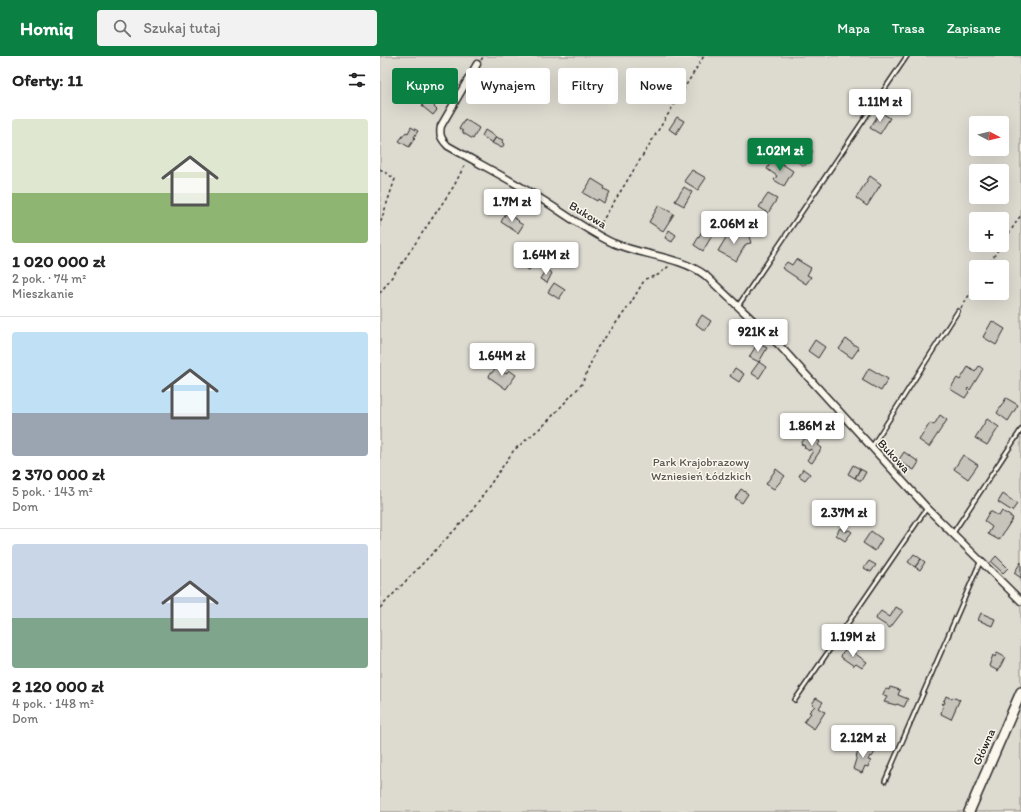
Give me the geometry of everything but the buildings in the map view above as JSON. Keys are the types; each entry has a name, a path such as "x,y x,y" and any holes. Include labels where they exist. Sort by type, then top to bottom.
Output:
{"street":[{"name":"Bukowa","path":"477,64 441,126 439,133 442,140 448,146 532,194 594,233 627,248 674,261 698,270 779,345 926,508 981,560 1021,601"},
{"name":"Główna","path":"969,812 1021,692"}],"lane":[{"path":"738,306 907,56"},
{"path":"871,448 958,311"},
{"path":"953,534 1021,430"},
{"path":"795,700 926,508"},
{"path":"885,781 981,560"}],"path":[{"path":"594,233 704,56"},
{"path":"380,292 400,266 454,186 469,158"},
{"path":"380,169 395,179 380,224"},
{"path":"1009,234 1021,215"},
{"path":"380,608 469,515 514,450 545,424 582,384 597,348 629,306 645,279 658,275 666,270 674,261"},
{"path":"958,311 969,294"}],"green space":[{"name":"Park Krajobrazowy Wzniesień Łódzkich","path":"380,56 1021,56 1021,812 380,812"}],"shaded area":[{"path":"786,141 798,143 801,147 797,154 799,156 803,148 807,145 813,151 806,165 804,166 797,162 795,158 793,161 782,154 780,151"}]}
